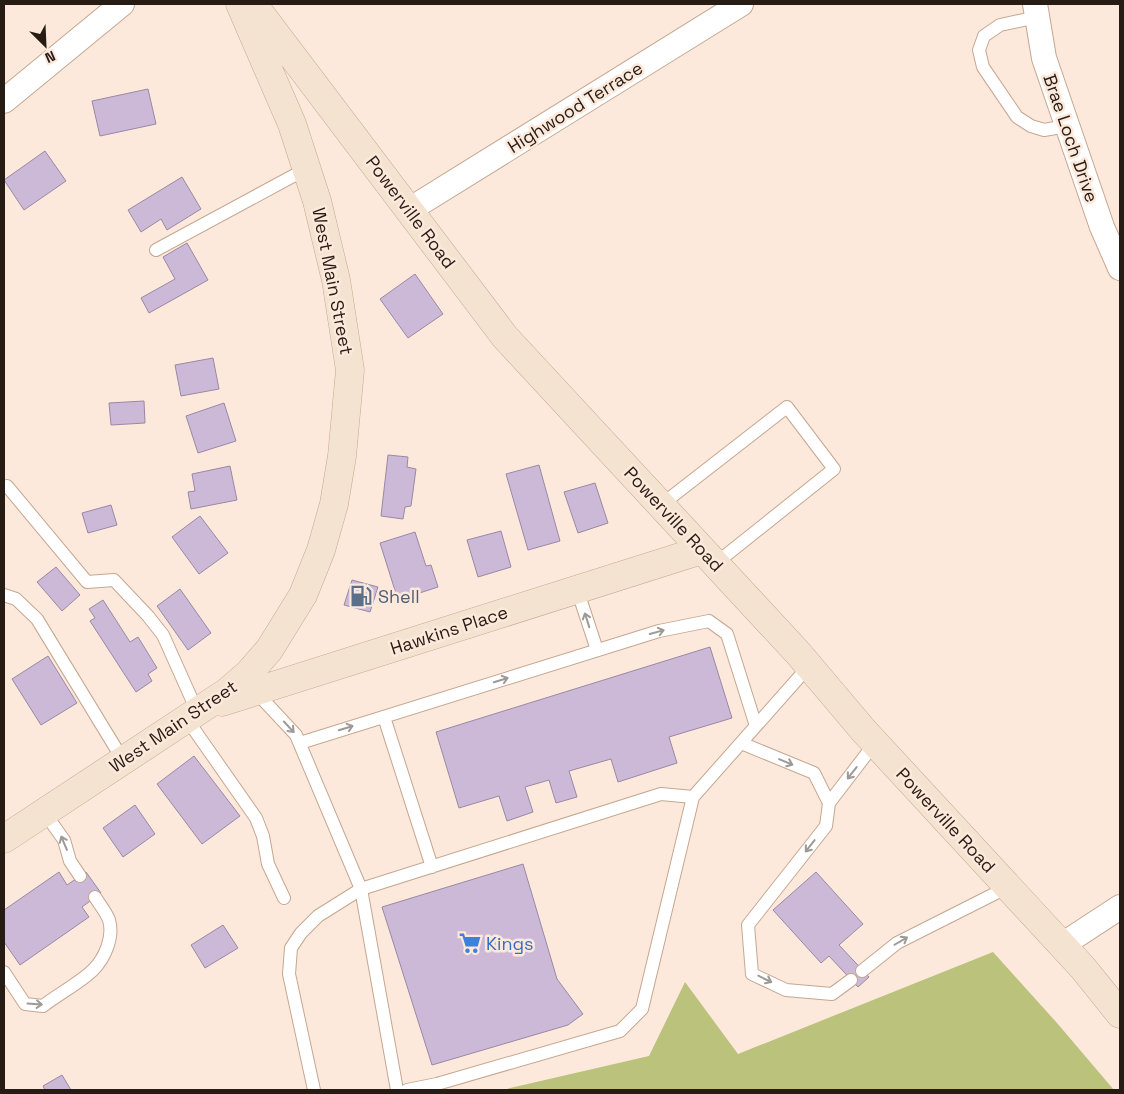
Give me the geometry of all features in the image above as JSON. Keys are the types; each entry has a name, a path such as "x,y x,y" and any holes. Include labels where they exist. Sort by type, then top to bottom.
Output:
{"street":[{"path":"4,100 122,4"},
{"name":"West Main Street","path":"4,839 227,692 248,674 269,650 304,595 321,550 334,504 342,456 350,370 336,280 317,201 292,124 240,4"},
{"name":"Powerville Road","path":"253,4 506,337 809,666 875,743 1062,945 1120,1014"},
{"name":"Highwood Terrace","path":"409,210 741,4"},
{"name":"Brae Loch Drive","path":"1036,10 1044,58 1102,227 1120,268"},
{"name":"Hawkins Place","path":"192,715 256,692 577,589 708,557"},
{"path":"1062,945 1120,907"}],"lane":[{"path":"1036,10 1000,25 984,36 979,50 983,68 1017,117 1031,126 1044,130 1067,126"},
{"path":"156,250 306,168"},
{"path":"660,505 787,407 834,469 708,557"},
{"path":"8,486 87,582 114,580 163,635 192,715 256,818 264,836 268,864 284,898"},
{"path":"577,589 597,650"},
{"path":"4,596 16,599 37,619 123,760"},
{"path":"300,743 659,631 709,621 727,634 756,726"},
{"path":"407,1090 437,1084 620,1031 642,1009 693,797 809,666"},
{"path":"256,692 296,735 361,889 397,1090"},
{"path":"384,717 432,867"},
{"path":"741,743 814,773 828,803 826,826 748,925 752,974 786,990 832,994 851,980"},
{"path":"828,803 875,743"},
{"path":"314,1090 289,974 291,948 301,933 318,916 361,889 661,794 693,797"},
{"path":"44,812 64,840 70,861 80,876"},
{"path":"862,970 898,943 1008,886"},
{"path":"4,972 24,1004 43,1006 94,969 108,947 110,936 110,922 95,897"}],"green space":[{"path":"993,952 1114,1090 502,1090 649,1056 685,982 738,1054"}],"building":[{"path":"148,89 156,124 100,136 92,101"},
{"path":"45,151 66,181 24,210 4,180"},
{"path":"182,177 201,209 167,230 161,219 141,232 128,210"},
{"path":"187,243 208,280 149,313 141,298 175,279 163,257"},
{"path":"415,274 443,314 408,338 380,299"},
{"path":"213,358 219,389 181,396 175,365"},
{"path":"144,401 145,423 111,425 109,403"},
{"path":"224,403 236,441 198,453 186,416"},
{"path":"388,455 408,457 407,467 416,469 411,506 405,507 403,519 381,516"},
{"path":"539,465 560,541 528,550 506,474"},
{"path":"230,466 237,500 191,509 188,492 195,491 192,474"},
{"path":"595,483 608,523 578,533 564,492"},
{"path":"111,505 117,525 88,533 82,513"},
{"path":"200,516 228,553 199,574 172,537"},
{"path":"501,531 511,567 478,577 467,540"},
{"path":"415,532 426,566 431,565 438,587 398,600 380,543"},
{"path":"56,567 80,595 62,611 37,582"},
{"name":"Shell","path":"352,580 378,587 370,612 344,605"},
{"path":"180,589 211,633 188,650 157,606"},
{"path":"103,600 130,642 138,637 157,668 148,674 152,681 136,692 90,621 95,618 89,609"},
{"path":"710,647 732,718 669,737 677,763 618,782 611,759 569,771 577,797 556,803 549,780 525,787 533,812 507,821 499,796 459,808 436,732"},
{"path":"48,656 77,703 41,725 12,679"},
{"path":"194,756 240,816 202,844 157,784"},
{"path":"135,805 155,834 123,857 103,828"},
{"name":"Kings","path":"523,864 557,979 583,1014 568,1025 432,1065 382,907"},
{"path":"59,872 67,885 86,872 101,893 82,907 89,917 20,965 4,942 4,910"},
{"path":"816,872 863,924 839,945 869,977 858,987 829,956 821,963 773,910"},
{"path":"223,925 238,948 205,968 191,945"},
{"path":"62,1075 71,1090 45,1090 43,1086"}],"place":[{"name":"Shell","path":"361,596"},
{"name":"Kings","path":"470,943"}]}
